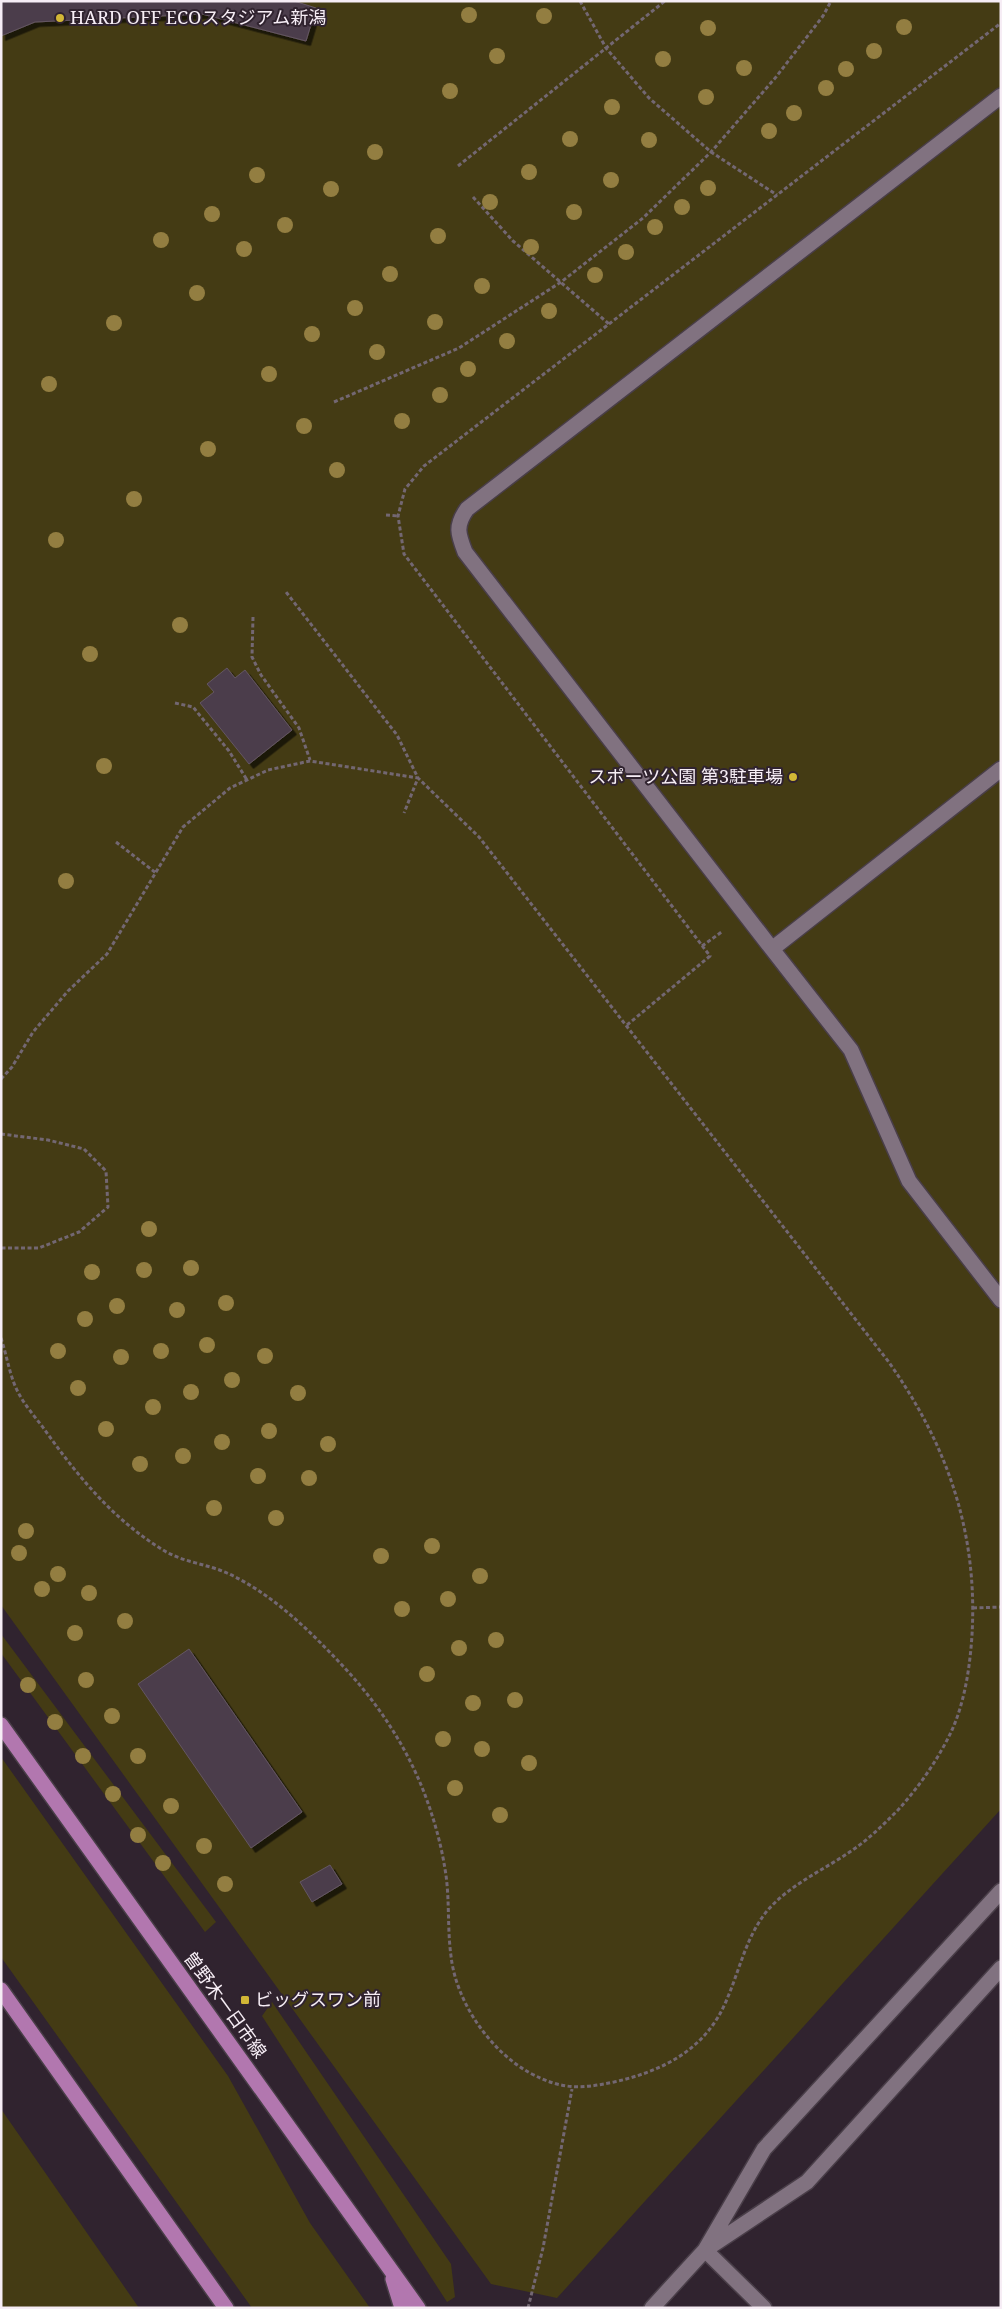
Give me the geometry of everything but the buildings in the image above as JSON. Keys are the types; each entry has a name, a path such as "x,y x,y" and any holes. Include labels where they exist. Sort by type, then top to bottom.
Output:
{"main road":[{"name":"曽野木一日市線","path":"1,1725 418,2308"},
{"path":"1,1990 226,2308"},
{"path":"388,2266 402,2308"}],"street":[{"path":"1001,96 467,509 459,520 459,537 465,552 851,1050 909,1181 1001,1300"},
{"path":"772,949 1001,768"},
{"path":"652,2308 705,2250 764,2149 1001,1891"},
{"path":"705,2250 807,2182 1001,1968"},
{"path":"705,2250 764,2308"}],"path":[{"path":"580,1 606,48 649,98 711,152 777,195"},
{"path":"458,166 665,1"},
{"path":"334,402 459,348 561,282 643,218 711,152 776,77 823,16 831,1"},
{"path":"627,1025 710,956 404,554 398,516 405,489 424,466 1001,23"},
{"path":"473,197 513,240 609,324"},
{"path":"386,515 398,516"},
{"path":"1,1338 18,1394 71,1466 115,1516 168,1553 212,1566 244,1581 276,1604 309,1632 361,1685 388,1722 410,1761 431,1811 446,1870 451,1961 464,2001 495,2047 530,2073 572,2089 643,2076 670,2064 694,2046 712,2025 726,2004 754,1929 772,1906 800,1883 855,1848 877,1831 900,1807 940,1752 953,1727 965,1689 971,1652 973,1608 971,1564 963,1515 949,1473 913,1397 480,837 418,778 397,735 286,592"},
{"path":"253,617 252,657 261,675 299,728 310,761"},
{"path":"175,704 193,708 229,751 247,780"},
{"path":"1,1079 12,1067 34,1032 68,991 107,954 183,827 230,788 268,770 310,761 418,778"},
{"path":"404,813 418,778"},
{"path":"116,842 156,873"},
{"path":"1,1134 48,1140 84,1149 106,1171 108,1207 79,1232 39,1248 1,1248"},
{"path":"973,1608 1001,1607"},
{"path":"528,2308 543,2248 572,2089"}],"shaded area":[{"path":"1,1 1001,1 1001,1809 557,2298 491,2284 1,1605"},
{"path":"1,1634 216,1922 205,1932 1,1653"},
{"path":"1,1757 228,2076 310,2223 370,2308 252,2308 1,1957"},
{"path":"272,2002 451,2264 455,2297 447,2302 262,2016"},
{"path":"1,2109 139,2308 1,2308"}],"place":[{"name":"HARD OFF ECOスタジアム新潟","path":"60,18"},
{"name":"スポーツ公園 第3駐車場","path":"793,777"},
{"name":"ビッグスワン前","path":"245,2000"}]}
